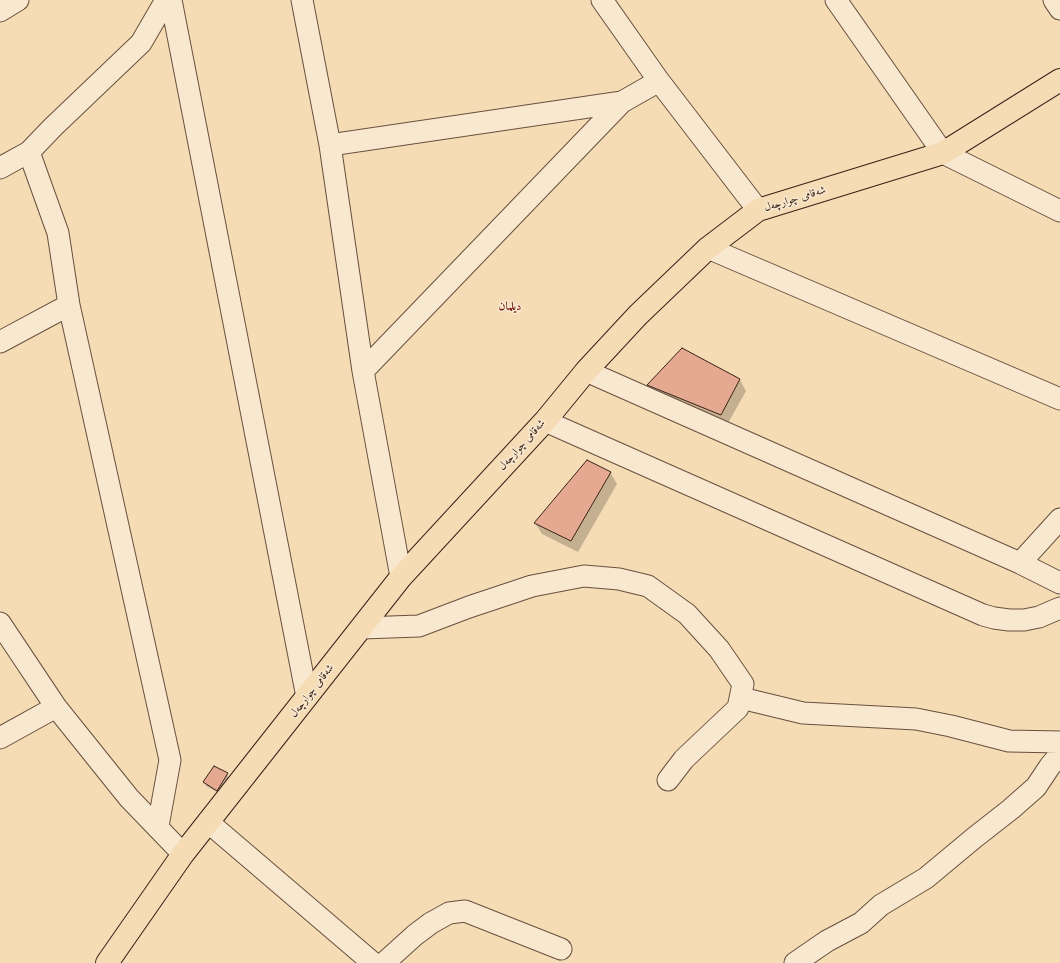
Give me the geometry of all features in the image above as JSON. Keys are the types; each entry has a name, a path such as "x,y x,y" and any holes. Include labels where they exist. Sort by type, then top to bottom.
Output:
{"main road":[{"name":"شەقامی چوارچەل","path":"106,963 183,854 401,577 544,421 586,371 638,315 708,248 758,210 943,153 1060,80"}],"street":[{"path":"0,11 18,0"},
{"path":"0,168 29,152 141,43 166,0"},
{"path":"171,0 308,697"},
{"path":"302,0 330,145 363,371 401,577"},
{"path":"602,0 660,81 758,210"},
{"path":"836,0 943,153 1060,211"},
{"path":"1054,0 1060,8"},
{"path":"363,371 622,102 660,81"},
{"path":"330,145 622,102"},
{"path":"29,152 58,233 69,305 170,760 158,826"},
{"path":"708,248 1060,399"},
{"path":"0,342 69,305"},
{"path":"586,371 1020,563 1060,583"},
{"path":"544,421 983,615 1009,620 1024,620 1058,613"},
{"path":"1020,563 1060,519"},
{"path":"362,628 419,626 469,607 532,586 584,576 619,578 648,586 687,614 719,649 743,684 738,708 684,759 668,780"},
{"path":"0,623 56,707 129,798 158,826 183,854"},
{"path":"741,698 803,713 916,719 951,726 1009,741 1060,742"},
{"path":"0,738 56,707"},
{"path":"795,963 827,941 861,923 881,905 926,878 1036,787 1060,754"},
{"path":"208,822 374,963"},
{"path":"384,963 415,935 449,912 465,911 561,949"}],"building":[{"path":"682,348 740,379 721,415 647,385"},
{"path":"587,460 611,472 571,541 534,523"},
{"path":"214,766 228,773 217,791 203,782"}],"district":[{"name":"دیلمان","path":"510,307"}]}
